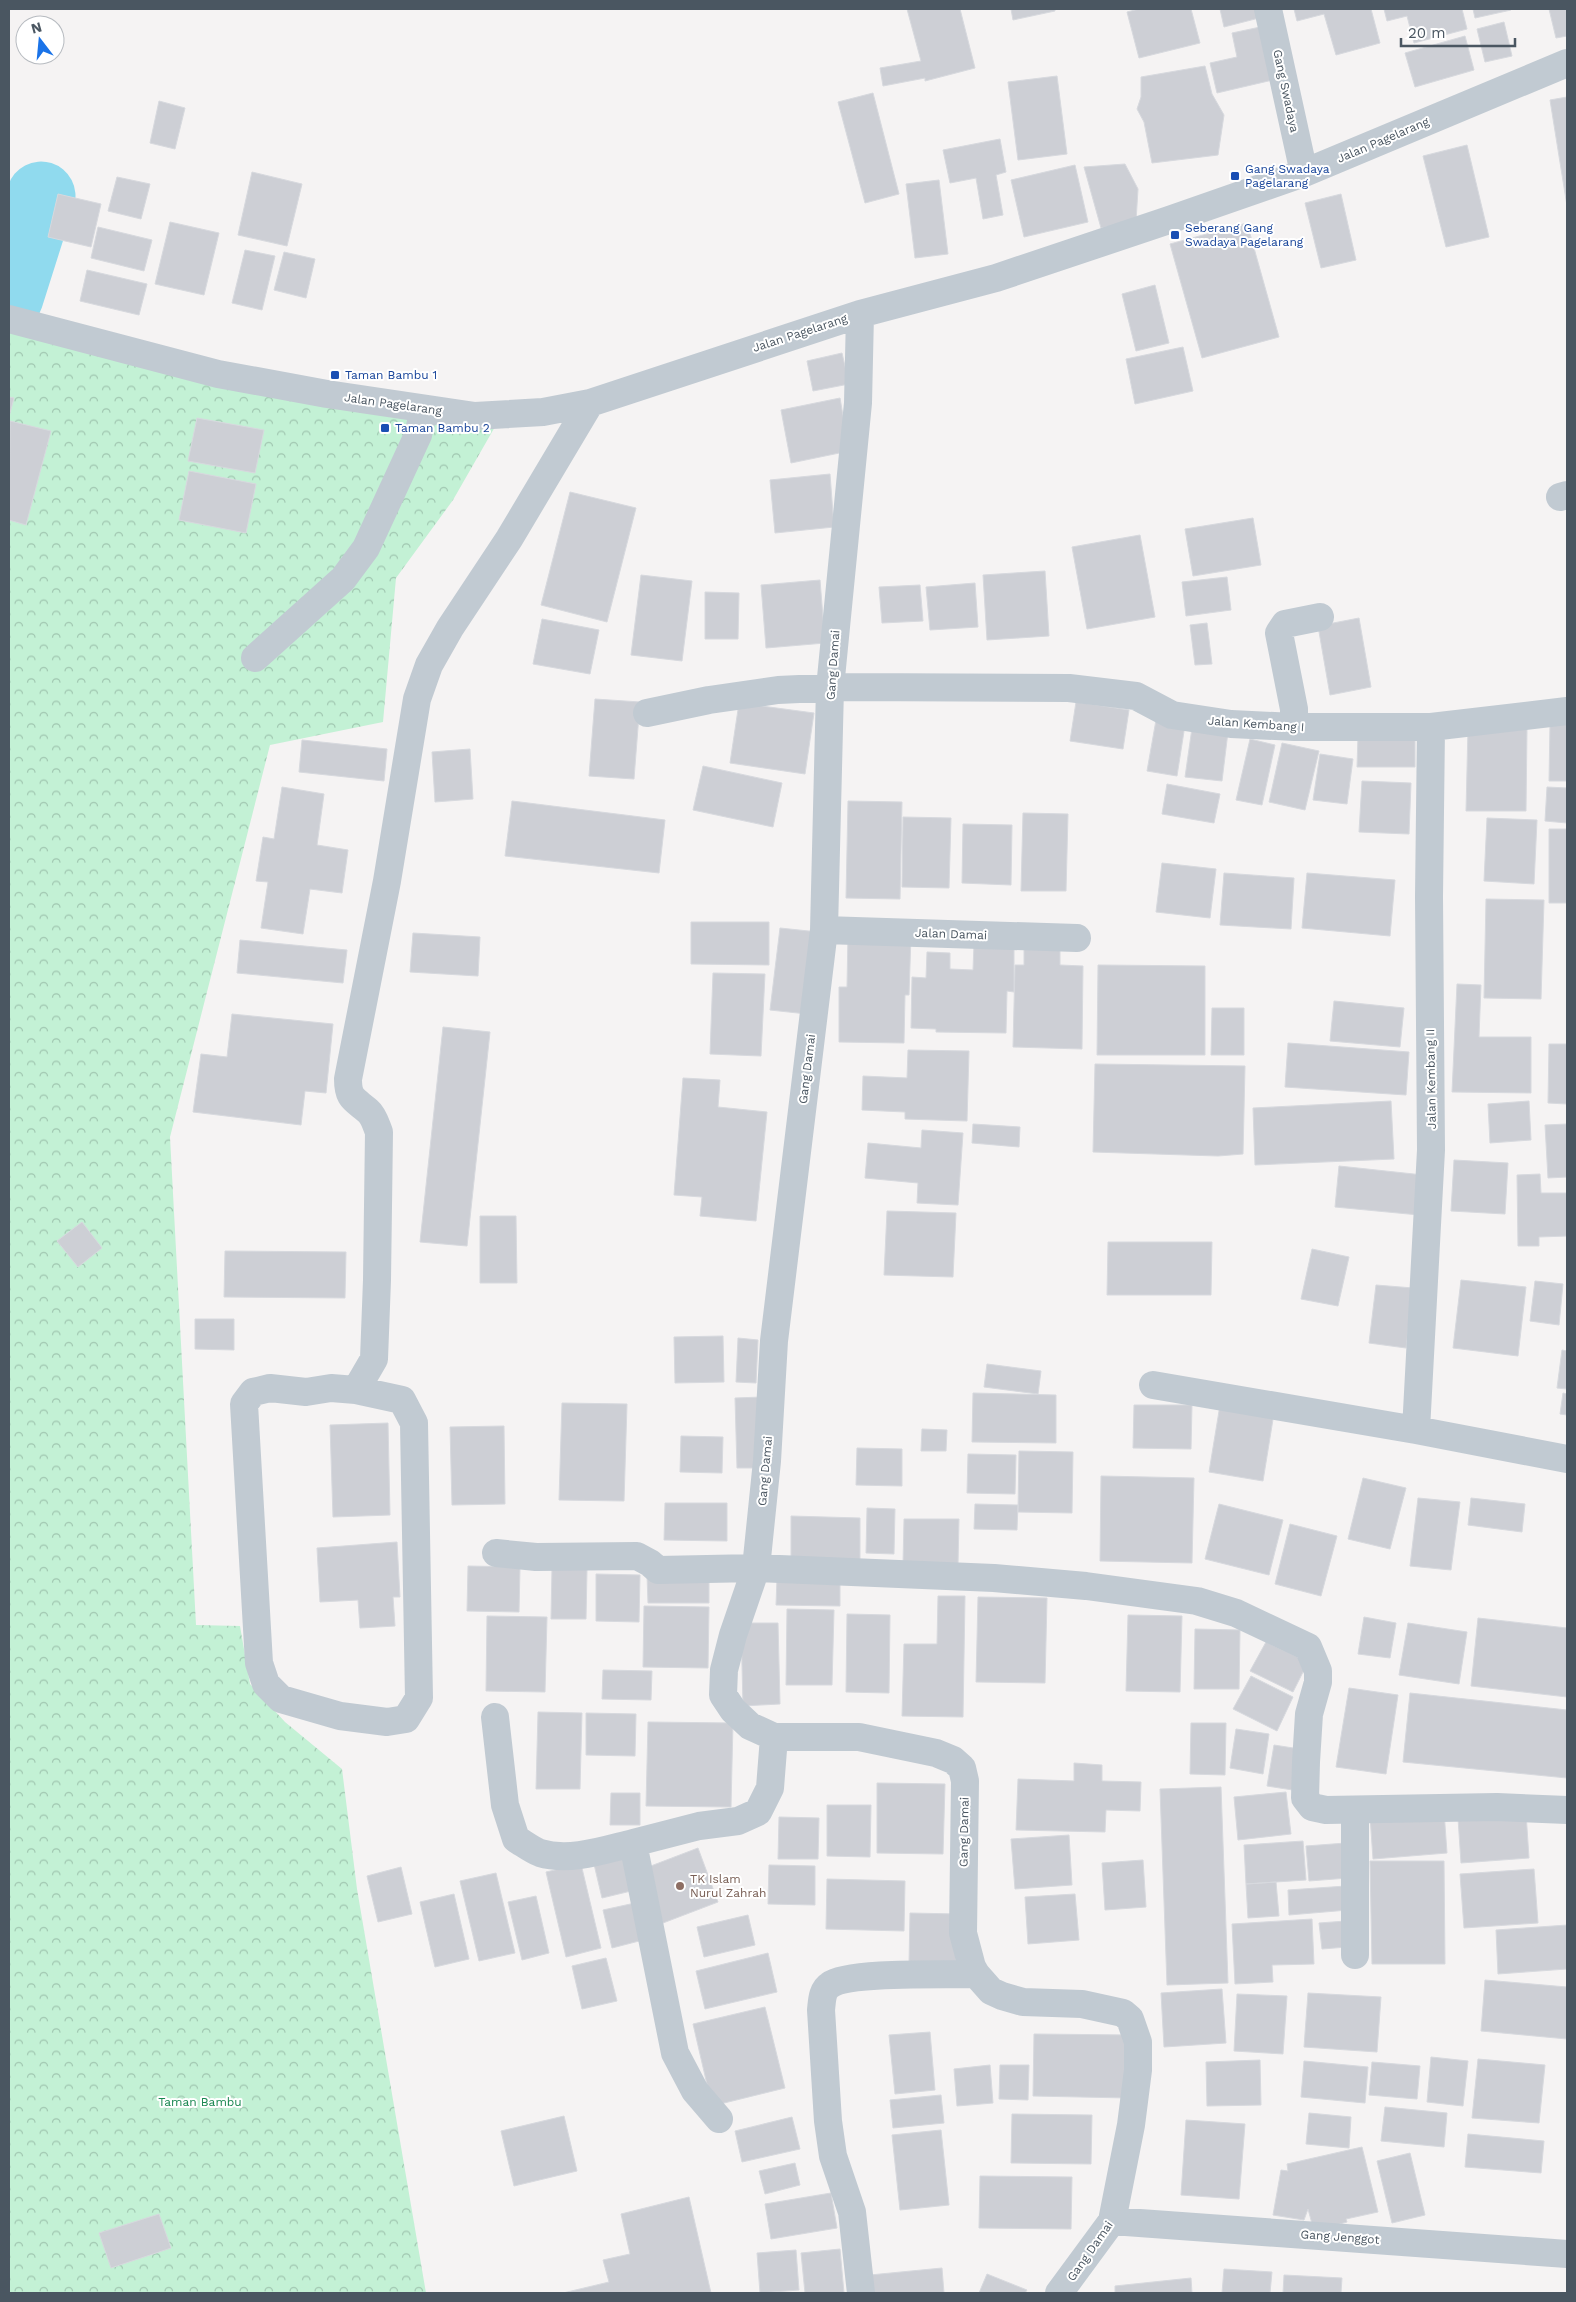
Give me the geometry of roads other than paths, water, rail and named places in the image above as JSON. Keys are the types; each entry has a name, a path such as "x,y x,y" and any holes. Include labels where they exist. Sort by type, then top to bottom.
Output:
{"street":[{"name":"Gang Swadaya","path":"1268,9 1304,173"},
{"name":"Jalan Pagelarang","path":"19,322 218,374 475,416 543,412 590,403 860,314 996,278 1304,173 1567,63"},
{"name":"Gang Damai","path":"860,314 858,403 830,688 824,930 774,1341 767,1451 756,1568 733,1635 724,1670 723,1695 733,1710 750,1726 774,1737 859,1737 936,1753 953,1760 962,1768 965,1781 966,1834 963,1880 963,1934 972,1967 976,1974 991,1991 1002,1996 1023,2002 1082,2004 1114,2010 1123,2013 1130,2019 1138,2042 1138,2070 1132,2125 1112,2221 1059,2293"},
{"path":"356,1390 374,1359 379,1132 369,1112 358,1104 348,1092 348,1079 387,881 417,699 428,666 450,628 509,539 590,403"},
{"path":"255,658 343,579 366,548 418,435 424,409"},
{"path":"1294,727 1294,710 1279,632 1285,624 1320,617"},
{"name":"Jalan Kembang I","path":"647,713 709,700 778,690 830,688 1069,688 1136,696 1172,716 1230,724 1294,727 1431,727 1567,711"},
{"name":"Jalan Kembang II","path":"1416,1430 1431,1150 1429,897 1431,727"},
{"name":"Jalan Damai","path":"824,930 1078,938"},
{"path":"1153,1385 1416,1430 1567,1459"},
{"path":"270,1388 306,1392 331,1388 356,1390 402,1400 414,1423 419,1698 406,1719 387,1722 340,1716 280,1699 266,1684 259,1663 244,1404 253,1392 270,1388"},
{"path":"496,1553 536,1558 637,1556 646,1560 658,1570 756,1568 994,1578 1197,1601 1236,1613 1308,1647 1318,1671 1318,1682 1309,1714 1306,1802 1312,1807 1317,1809 1355,1810 1497,1807 1567,1810"},
{"path":"495,1717 505,1805 516,1839 539,1853 560,1856 573,1856 699,1826 738,1821 758,1812 770,1788 774,1737"},
{"path":"1355,1810 1355,1955"},
{"path":"633,1843 675,2053 695,2091 719,2120"},
{"path":"861,2293 852,2212 833,2156 828,2121 821,2010 823,1995 829,1985 842,1979 872,1976 976,1974"},
{"name":"Gang Jenggot","path":"1112,2221 1567,2254"}],"waterway":[{"path":"9,297 41,196"}],"place":[{"name":"Gang Swadaya Pagelarang","path":"1235,176"},
{"name":"Seberang Gang Swadaya Pagelarang","path":"1175,235"},
{"name":"Taman Bambu 1","path":"335,375"},
{"name":"Taman Bambu 2","path":"385,428"},
{"name":"TK Islam Nurul Zahrah","path":"680,1886"}],"park label":[{"name":"Taman Bambu","path":"200,2102"}]}
